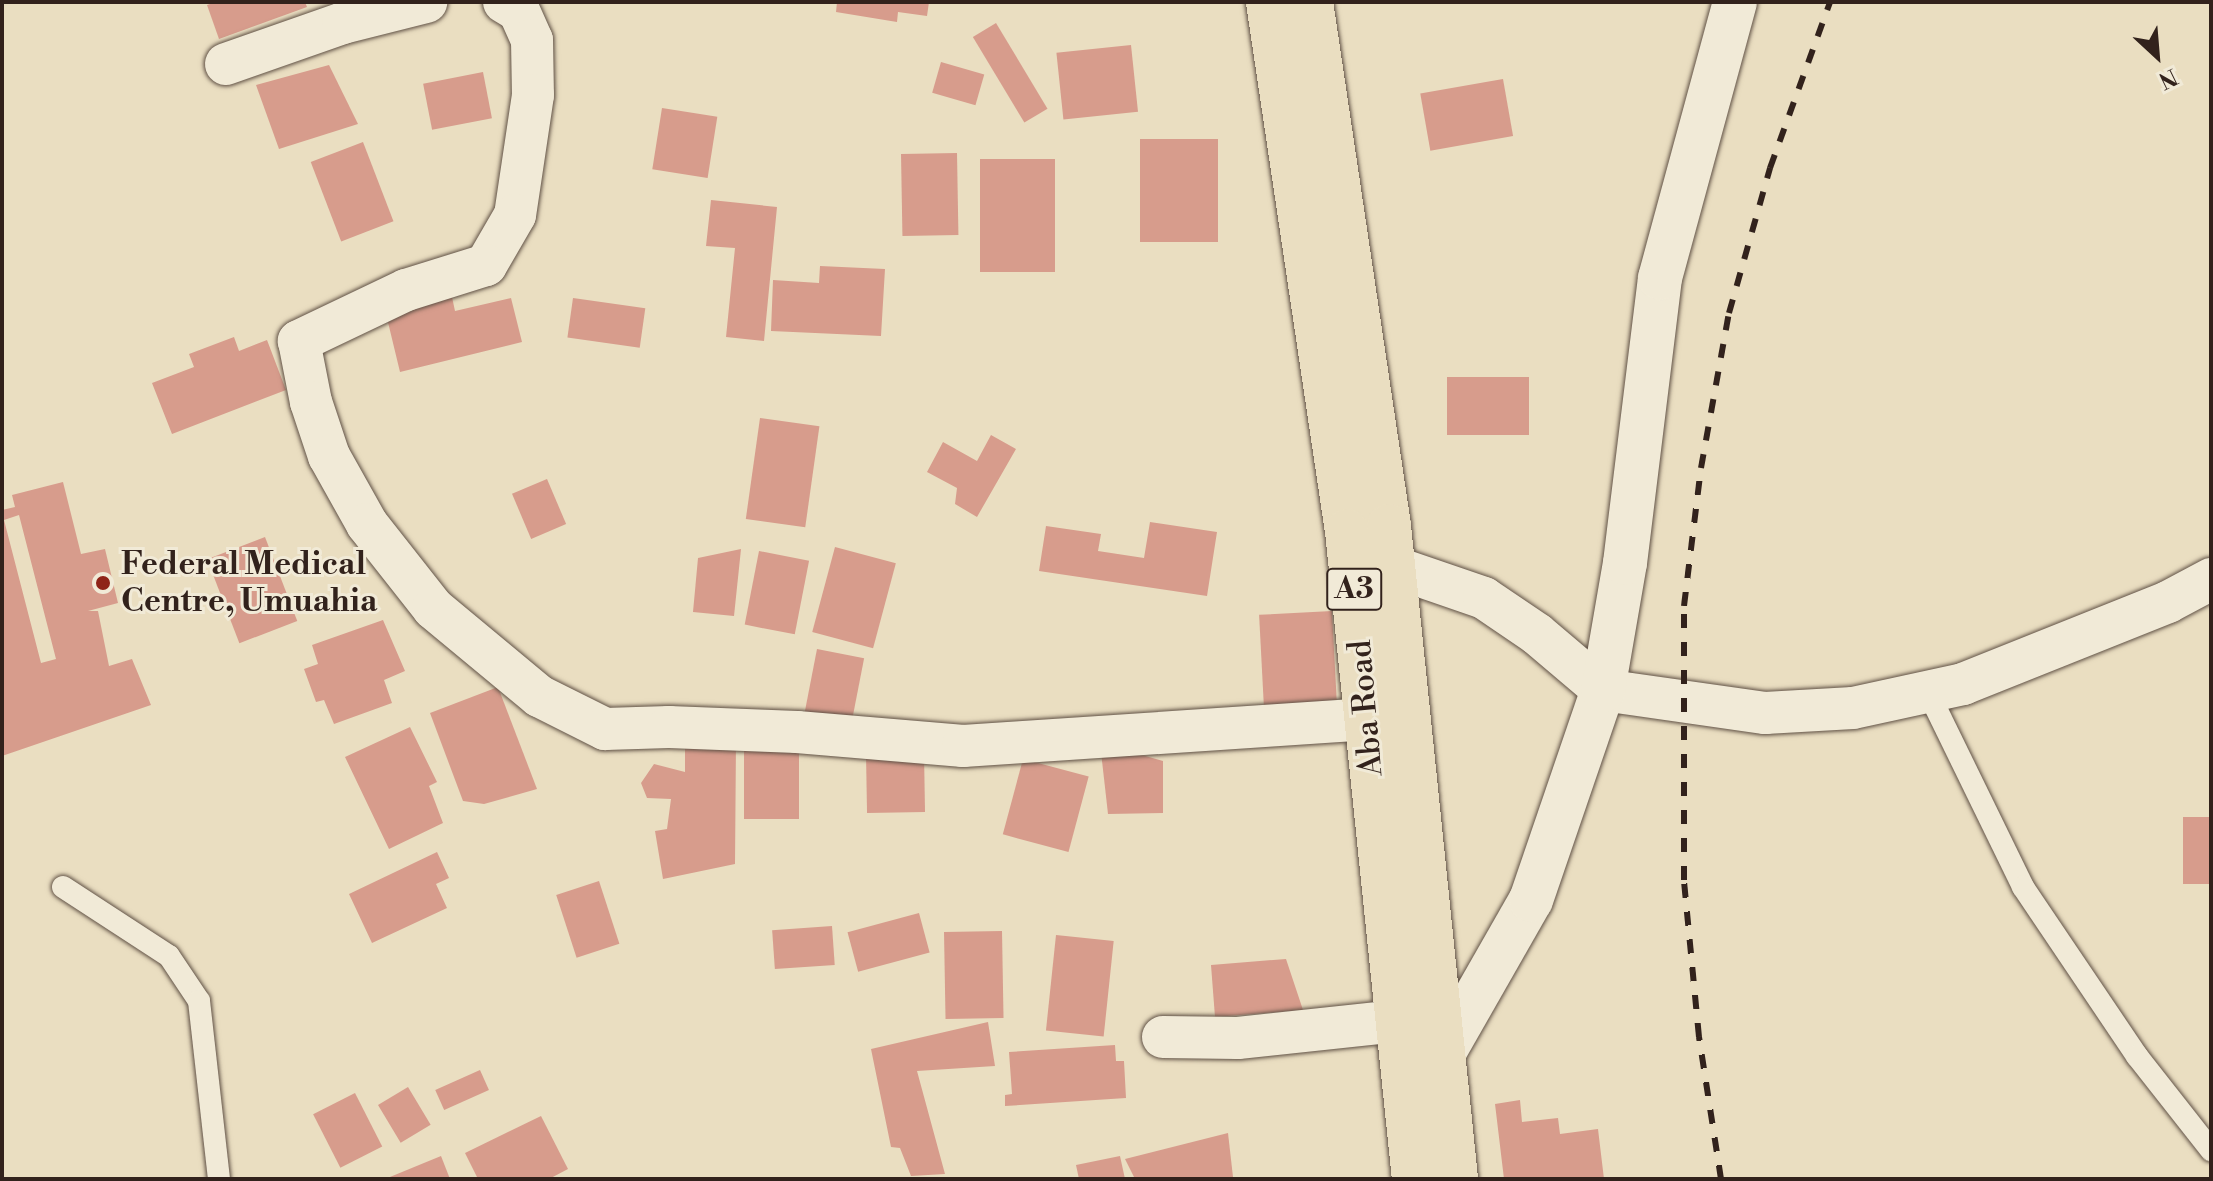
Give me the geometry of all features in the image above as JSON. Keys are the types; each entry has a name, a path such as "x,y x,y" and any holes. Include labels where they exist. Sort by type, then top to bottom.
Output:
{"main road":[{"name":"Aba Road","path":"1268,2 1347,531 1414,1179"},
{"name":"Aba Road","path":"1311,2 1394,567 1456,1179"}],"street":[{"path":"226,64 338,13 426,2"},
{"path":"504,2 519,11 532,40 533,95 515,215 486,265 406,290 299,341 311,402 329,456 367,524 433,608 527,687 605,729 669,727 754,730 963,746 1365,719"},
{"path":"1443,1054 1531,900 1603,690 1625,563 1660,278 1735,2"},
{"path":"1394,567 1484,598 1537,634 1603,690 1765,713 1853,708 1978,678 2168,602 2211,579"},
{"path":"1163,1037 1238,1038 1397,1021"}],"lane":[{"path":"1928,692 2023,887 2137,1056 2211,1150"},
{"path":"63,887 169,956 199,1001 219,1179"}],"building":[{"path":"216,2 305,2 307,7 219,39 207,5"},
{"path":"837,2 929,2 927,16 898,12 897,22 836,12"},
{"path":"996,23 1048,109 1024,123 973,37"},
{"path":"1131,45 1138,112 1063,119 1056,53"},
{"path":"941,62 984,74 975,105 932,93"},
{"path":"329,65 358,124 279,149 256,85"},
{"path":"483,72 492,118 432,130 423,84"},
{"path":"1503,79 1513,136 1430,151 1420,94"},
{"path":"662,108 717,117 708,178 652,169"},
{"path":"1140,139 1218,139 1218,242 1140,242"},
{"path":"363,142 393,221 341,241 311,162"},
{"path":"957,153 958,235 902,236 901,154"},
{"path":"980,159 1055,159 1055,272 980,272"},
{"path":"711,200 777,207 764,341 726,337 735,248 706,246"},
{"path":"820,266 885,269 881,336 771,331 773,280 819,283"},
{"path":"452,297 455,311 511,298 522,342 400,372 386,314"},
{"path":"573,298 645,308 640,348 567,338"},
{"path":"234,337 239,351 267,340 286,390 172,434 152,383 194,367 189,354"},
{"path":"1447,377 1529,377 1529,435 1447,435"},
{"path":"760,418 819,426 805,527 746,519"},
{"path":"991,435 1016,449 977,517 955,504 957,488 927,472 943,442 977,461"},
{"path":"547,479 566,524 531,539 512,494"},
{"path":"63,482 81,554 105,549 118,603 88,611 98,611 109,666 132,659 151,705 2,756 2,510 15,507 12,495","holes":["19,515 56,659 41,663 4,520"]},
{"path":"1150,522 1217,532 1207,596 1039,571 1046,526 1101,534 1098,551 1144,558"},
{"path":"265,537 297,621 239,643 207,559"},
{"path":"835,547 896,563 873,648 812,632"},
{"path":"741,549 734,616 693,612 698,558"},
{"path":"759,551 809,561 795,634 745,625"},
{"path":"1332,611 1337,713 1264,717 1259,615"},
{"path":"383,620 405,671 384,680 392,703 334,724 324,700 316,702 304,669 318,664 312,645"},
{"path":"817,649 864,658 851,727 804,718"},
{"path":"498,687 537,789 484,804 463,801 430,713"},
{"path":"410,727 437,782 429,786 443,823 389,849 345,757"},
{"path":"685,741 736,741 735,864 663,879 655,831 667,829 671,799 647,798 641,783 654,764 685,772"},
{"path":"1100,743 1163,761 1163,813 1108,814"},
{"path":"744,746 799,746 799,819 744,819"},
{"path":"924,753 925,812 867,813 866,754"},
{"path":"1023,759 1089,777 1068,852 1003,834"},
{"path":"2183,817 2211,817 2211,884 2183,884"},
{"path":"437,852 449,878 436,884 447,908 372,943 349,894"},
{"path":"599,881 619,944 577,958 556,895"},
{"path":"919,913 930,953 858,972 848,932"},
{"path":"832,926 835,965 775,969 772,930"},
{"path":"1002,931 1004,1018 946,1019 944,932"},
{"path":"1056,935 1114,941 1104,1037 1046,1030"},
{"path":"1286,959 1303,1010 1215,1017 1211,965"},
{"path":"988,1022 995,1066 917,1071 945,1174 911,1176 900,1148 891,1147 871,1049"},
{"path":"1115,1045 1116,1061 1124,1061 1126,1098 1005,1106 1005,1095 1012,1094 1009,1052"},
{"path":"480,1070 489,1090 444,1110 435,1090"},
{"path":"408,1087 431,1125 401,1143 378,1105"},
{"path":"355,1093 382,1146 340,1168 313,1114"},
{"path":"1520,1100 1522,1122 1558,1118 1560,1134 1598,1129 1604,1179 1504,1179 1495,1104"},
{"path":"541,1116 568,1169 549,1179 478,1179 465,1153"},
{"path":"1228,1133 1233,1177 1135,1179 1125,1159"},
{"path":"441,1156 450,1179 385,1179"},
{"path":"1120,1156 1125,1179 1079,1179 1076,1165"}],"railway":[{"path":"1721,1179 1699,1037 1684,880 1684,606 1701,468 1729,313 1770,168 1830,2"}],"place":[{"name":"Federal Medical Centre, Umuahia","path":"103,583"}]}
